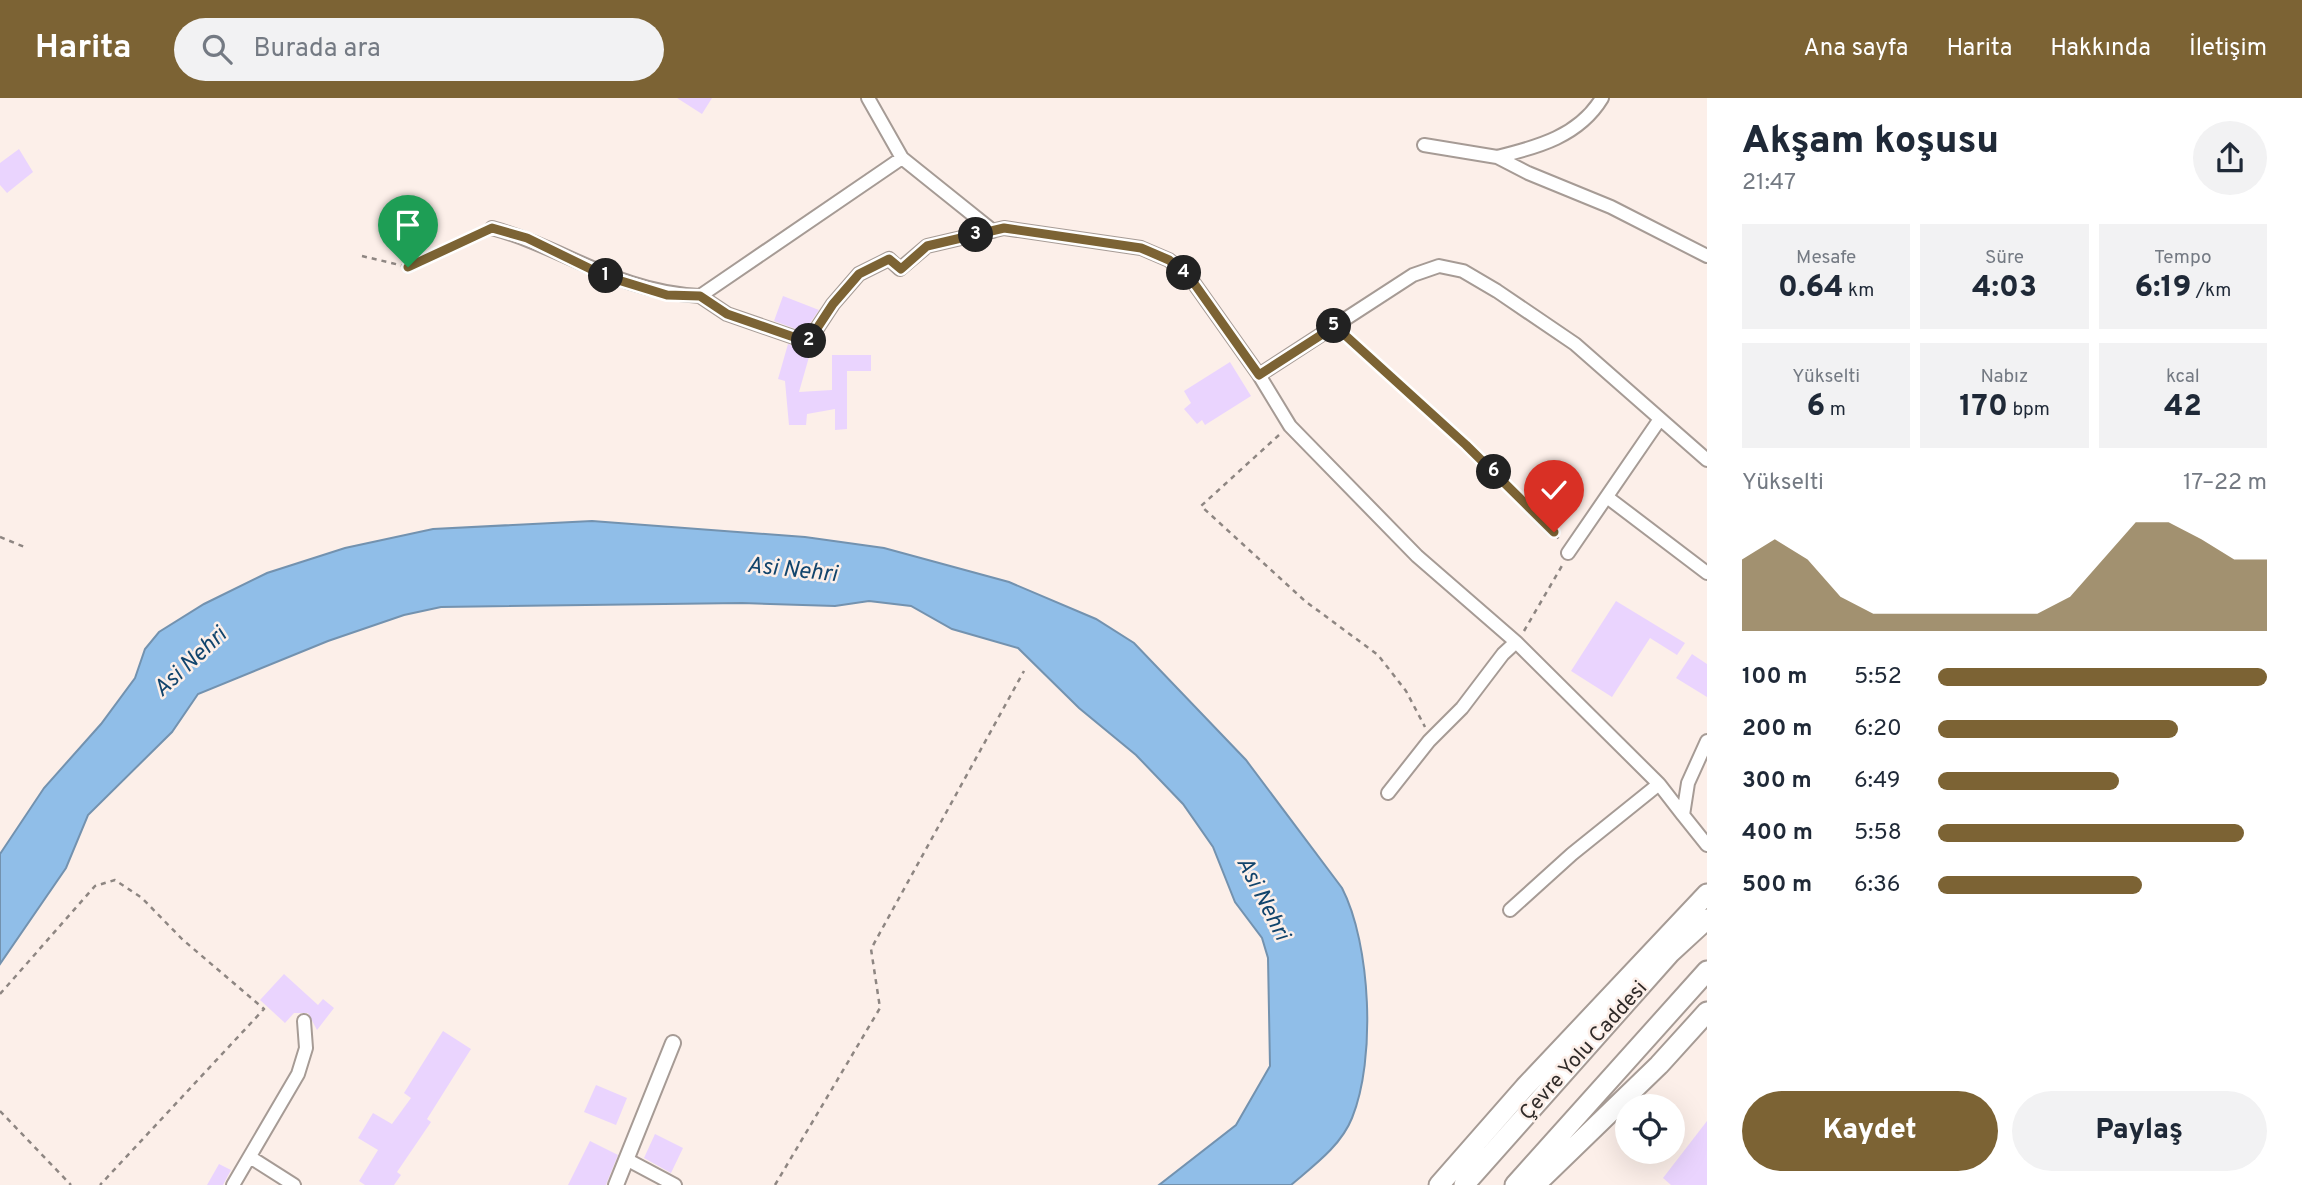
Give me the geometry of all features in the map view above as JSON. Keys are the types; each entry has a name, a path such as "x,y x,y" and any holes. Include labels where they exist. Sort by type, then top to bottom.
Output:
{"highway":[{"path":"1439,1185 1525,1087 1707,894"},
{"name":"Çevre Yolu Caddesi","path":"1464,1185 1670,953 1707,919"},
{"name":"Çevre Yolu Caddesi","path":"1515,1185 1707,971"},
{"path":"1535,1185 1659,1065 1707,1012"}],"street":[{"path":"868,98 902,158 993,231"},
{"path":"1497,157 1545,146 1591,116 1602,98"},
{"path":"1424,145 1497,157 1528,173 1611,206 1707,256"},
{"path":"700,296 902,158"},
{"path":"492,228 527,238 605,276 667,295 700,296 727,314 808,342 833,304 859,274 889,259 901,269 927,246 1004,228 1141,248 1169,260 1191,279 1259,375 1290,426 1418,556 1516,642 1659,784 1707,845"},
{"path":"1259,375 1413,275 1439,266 1463,271 1576,344 1707,460"},
{"path":"1568,553 1660,419"},
{"path":"1607,497 1707,573"},
{"path":"1388,793 1431,739 1462,708 1503,654 1516,642"},
{"path":"1683,815 1689,783 1707,741"},
{"path":"1510,910 1572,854 1659,784"},
{"path":"233,1185 305,1057 307,1034 304,1021"},
{"path":"616,1185 673,1043"},
{"path":"250,1157 294,1185"},
{"path":"626,1159 675,1185"}],"path":[{"path":"362,256 408,267 492,228"},
{"path":"1335,326 1466,445 1554,532 1568,553 1557,579 1516,642"},
{"path":"1290,426 1201,506 1305,601 1378,655 1406,691 1431,739"},
{"path":"0,537 27,548"},
{"path":"775,1185 880,1008 871,949 1024,670"},
{"path":"0,994 95,887 115,880 142,898 182,939 264,1009 100,1185"},
{"path":"0,1111 71,1185"}],"water":[{"name":"Asi Nehri","path":"592,521 805,537 884,548 1009,582 1096,619 1134,643 1246,760 1342,888 1359,939 1367,1002 1367,1035 1360,1094 1352,1118 1341,1138 1291,1185 1159,1185 1236,1125 1270,1066 1268,958 1262,938 1235,902 1213,847 1183,804 1136,755 1079,708 1018,648 952,629 911,606 869,601 835,606 742,603 441,607 404,615 328,641 198,694 172,732 88,815 66,868 0,964 0,854 44,788 101,724 135,678 145,649 159,632 204,604 267,573 345,548 433,529"}],"building":[{"path":"677,98 712,98 702,114"},
{"path":"19,149 33,172 7,193 0,185 0,163"},
{"path":"783,296 819,310 804,332 774,321"},
{"path":"788,344 805,350 803,355 809,357 799,392 832,390 832,355 871,355 871,371 847,371 847,429 835,430 835,409 807,414 806,425 789,425 785,381 778,379"},
{"path":"1230,362 1251,396 1205,425 1202,420 1197,424 1184,409 1191,403 1184,391"},
{"path":"1616,601 1685,643 1677,655 1650,638 1612,697 1571,671"},
{"path":"1692,654 1707,664 1707,697 1676,678"},
{"path":"284,974 318,1005 323,999 334,1008 317,1030 308,1013 294,1013 285,1023 260,1000"},
{"path":"443,1031 471,1049 427,1119 431,1122 397,1172 401,1175 394,1185 365,1185 359,1181 378,1150 358,1138 373,1113 392,1124 411,1098 404,1093"},
{"path":"596,1085 627,1098 616,1125 584,1112"},
{"path":"1707,1121 1707,1185 1671,1185 1663,1178 1674,1164 1685,1164 1685,1150"},
{"path":"655,1134 683,1148 671,1173 644,1158"},
{"path":"590,1141 618,1155 606,1185 568,1185"},
{"path":"219,1164 231,1170 223,1185 207,1185"}],"route":[{"path":"408,267 492,228 527,238 605,276 667,295 700,296 727,314 808,342 833,304 859,274 889,259 901,269 927,246 1004,228 1141,248 1169,260 1191,279 1259,375 1335,326 1466,445 1554,532"}]}
